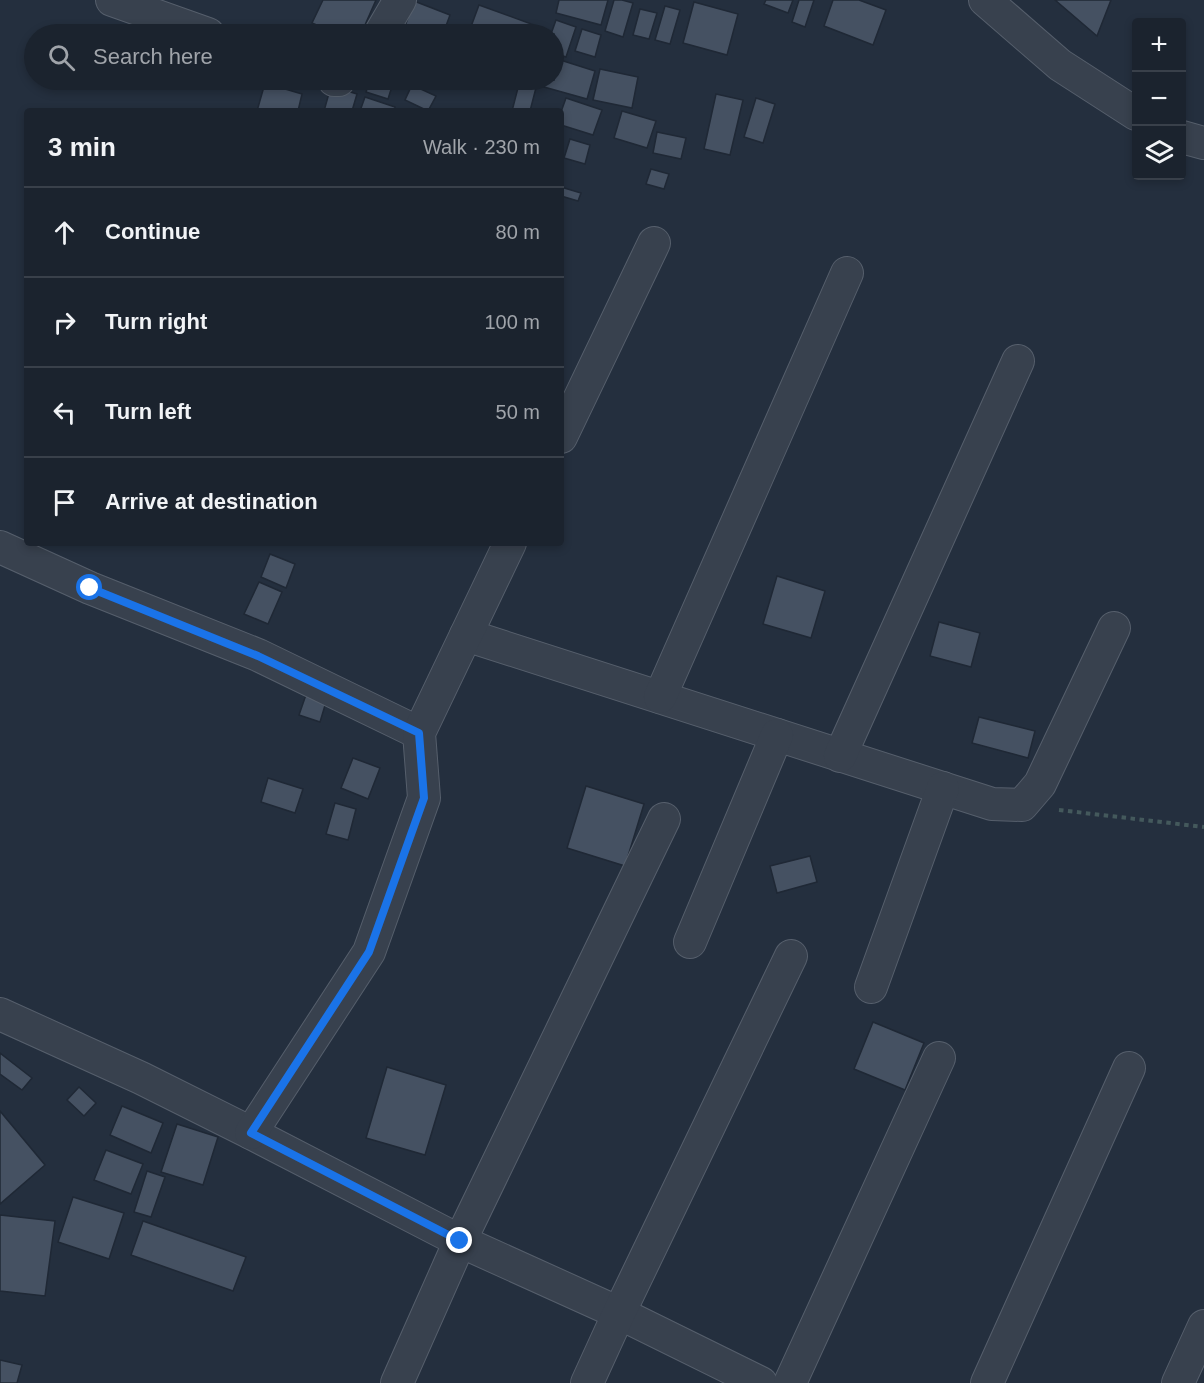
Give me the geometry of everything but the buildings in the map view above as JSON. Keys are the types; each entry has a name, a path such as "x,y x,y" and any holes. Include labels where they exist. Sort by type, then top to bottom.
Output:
{"street":[{"path":"112,0 180,24"},
{"path":"386,24 400,0"},
{"path":"985,0 1060,65 1132,111"},
{"path":"1186,137 1204,143"},
{"path":"564,431 654,243"},
{"path":"660,697 847,273"},
{"path":"840,756 1018,361"},
{"path":"251,1133 369,952 424,798 419,733 509,546"},
{"path":"0,547 90,588 258,656 419,733"},
{"path":"466,635 992,804 1022,805 1040,784 1114,628"},
{"path":"690,942 777,735"},
{"path":"871,987 943,788"},
{"path":"397,1383 460,1241 664,819"},
{"path":"587,1383 618,1313 792,956"},
{"path":"0,1014 141,1078 460,1241 618,1313 761,1383"},
{"path":"790,1383 939,1058"},
{"path":"987,1383 1129,1068"},
{"path":"1178,1383 1204,1326"}],"path":[{"path":"1022,805 1204,828"}],"route":[{"path":"90,588 258,656 419,733 424,798 369,952 251,1133 460,1241"}]}
